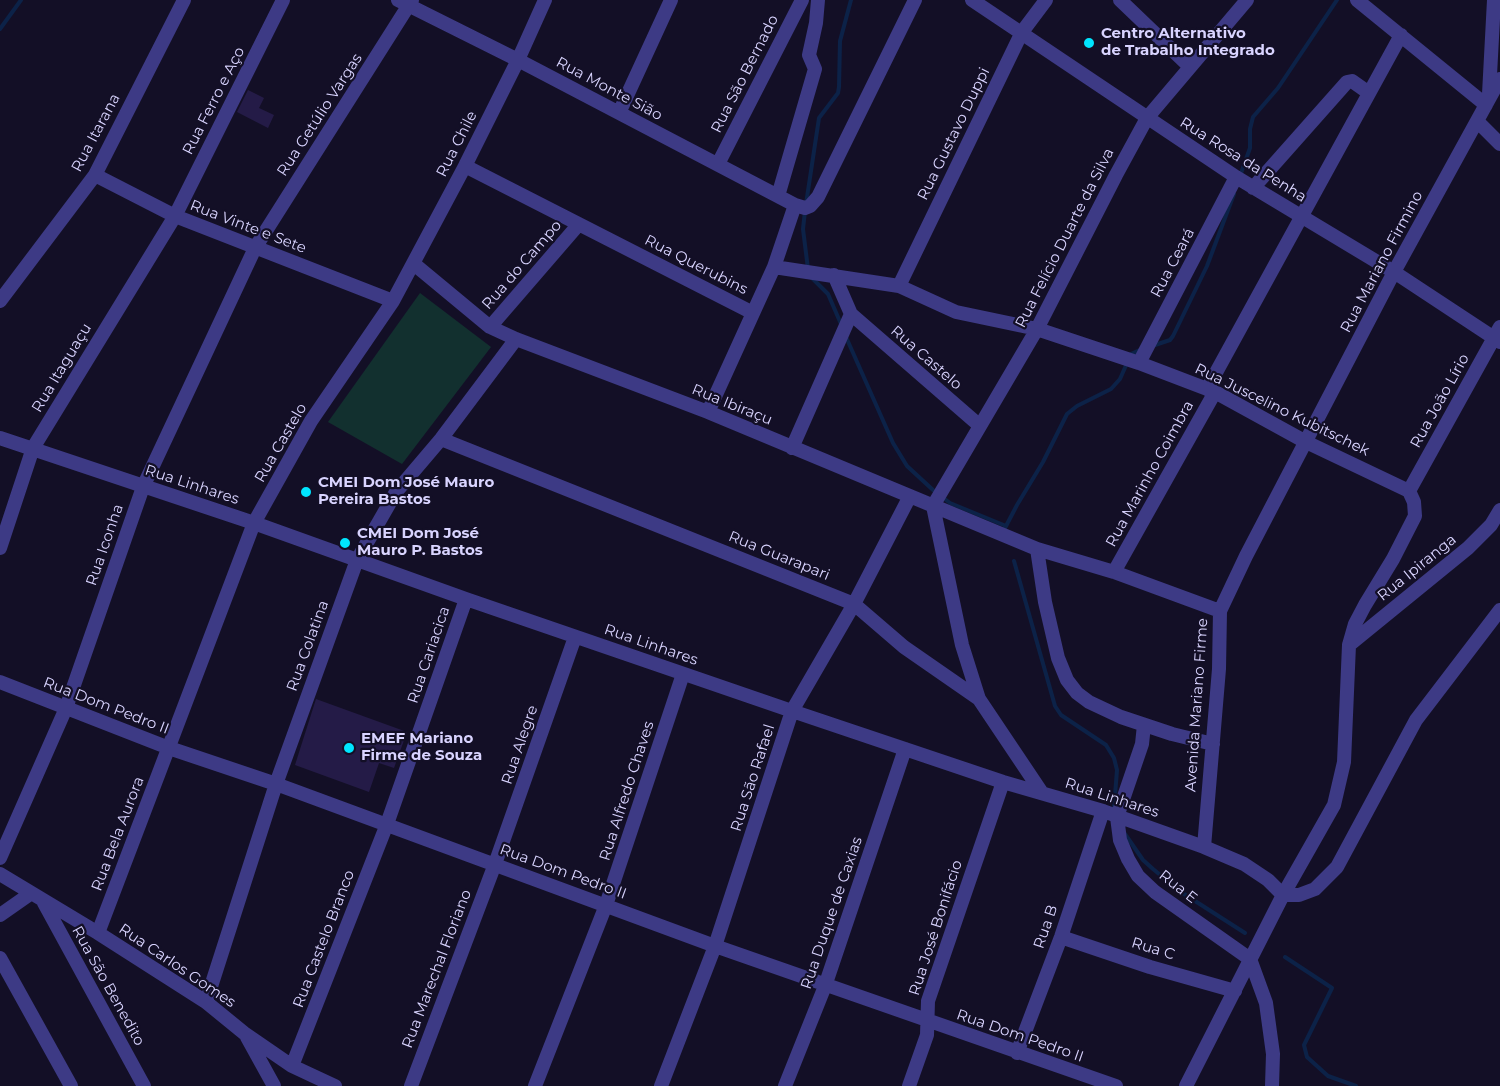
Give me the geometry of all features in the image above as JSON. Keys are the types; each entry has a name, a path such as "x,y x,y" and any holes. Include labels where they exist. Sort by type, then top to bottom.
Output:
{"street":[{"name":"Rua Itarana","path":"0,301 95,175 184,0"},
{"name":"Rua Ferro e Aço","path":"175,216 283,0"},
{"name":"Rua Chile","path":"393,301 465,166 546,0"},
{"path":"619,113 671,0"},
{"name":"Rua São Bernado","path":"718,164 802,0"},
{"path":"778,196 815,69 809,55 818,0"},
{"path":"800,207 810,206 818,197 915,0"},
{"name":"Rua Rosa da Penha","path":"972,0 1253,188 1498,336"},
{"name":"Rua Gustavo Duppi","path":"899,286 1022,32 1046,0"},
{"path":"1120,0 1190,67"},
{"name":"Rua Felício Duarte da Silva","path":"933,506 1037,329 1147,118 1247,0"},
{"path":"1357,0 1487,102"},
{"path":"1487,102 1494,0"},
{"name":"Rua Monte Sião","path":"407,2 800,207"},
{"name":"Rua Getúlio Vargas","path":"255,248 407,2"},
{"name":"Rua Marinho Coimbra","path":"1114,572 1401,35"},
{"name":"Rua Mariano Firmino","path":"1306,442 1394,272 1500,80"},
{"path":"1253,188 1347,82 1352,81 1369,93"},
{"path":"1477,121 1500,144"},
{"name":"Rua Querubins","path":"465,166 753,313 800,207"},
{"name":"Rua Vinte e Sete","path":"95,175 175,216 393,301"},
{"name":"Rua Ceará","path":"1139,363 1236,177"},
{"name":"Rua Itaguaçu","path":"0,548 33,448 175,216"},
{"name":"Rua do Campo","path":"490,327 579,224"},
{"name":"Rua Iconha","path":"0,858 66,708 143,486 255,248"},
{"path":"414,264 490,327 516,339"},
{"path":"774,267 899,286"},
{"path":"792,447 851,314 834,275"},
{"name":"Rua Juscelino Kubitschek","path":"899,286 956,312 1037,329 1139,363 1211,391 1306,442 1410,491"},
{"name":"Rua Castelo","path":"169,748 254,523 311,421 393,301"},
{"path":"708,412 753,313"},
{"name":"Rua Castelo","path":"851,314 980,426"},
{"name":"Rua João Lírio","path":"1410,491 1498,336"},
{"name":"Rua Ibiraçu","path":"516,339 708,412 1037,549 1114,572 1220,611"},
{"name":"Rua Colatina","path":"206,1002 276,784 357,560 396,492 441,439 516,339"},
{"name":"Rua Linhares","path":"0,438 254,523 466,599 792,711 1003,782 1103,811 1244,864 1268,880 1283,896"},
{"name":"Rua Guarapari","path":"441,439 854,604 904,647 979,699 1042,793"},
{"name":"Avenida Mariano Firme","path":"1204,848 1219,669 1220,611 1306,442"},
{"path":"1186,1086 1283,896 1334,805 1344,762 1348,645 1355,624 1394,559 1415,516 1410,491"},
{"name":"Rua São Rafael","path":"661,1086 715,946 792,711 854,604 910,496"},
{"path":"933,506 962,645 979,699"},
{"name":"Rua Ipiranga","path":"1348,645 1468,548 1491,525 1500,510"},
{"path":"1037,549 1045,602 1058,657 1067,680 1077,693 1089,702 1121,717 1172,734 1213,744"},
{"name":"Rua Cariacica","path":"387,824 466,599"},
{"path":"1283,896 1299,895 1316,889 1337,867 1416,720 1500,610"},
{"name":"Rua Alegre","path":"495,864 575,637"},
{"name":"Rua Alfredo Chaves","path":"535,1086 606,905 683,674"},
{"name":"Rua Dom Pedro II","path":"0,682 169,748 387,824 825,986 1116,1086"},
{"path":"1117,817 1142,744 1144,725"},
{"name":"Rua Bela Aurora","path":"98,933 169,748"},
{"name":"Rua Duque de Caxias","path":"785,1086 825,986 905,749"},
{"name":"Rua José Bonifácio","path":"909,1086 923,1047 928,1021 928,1001 1003,782"},
{"name":"Rua B","path":"1017,1053 1061,937 1103,811"},
{"name":"Rua E","path":"1117,817 1120,840 1138,876 1174,907 1250,959"},
{"name":"Rua Castelo Branco","path":"292,1066 387,824"},
{"name":"Rua Marechal Floriano","path":"411,1086 495,864"},
{"name":"Rua Carlos Gomes","path":"0,874 206,1002 244,1033 292,1066 335,1086"},
{"path":"0,915 30,894"},
{"name":"Rua São Benedito","path":"43,902 144,1086"},
{"name":"Rua C","path":"1061,937 1150,967 1235,991"},
{"path":"0,958 71,1086"},
{"path":"1250,959 1266,1003 1273,1054 1272,1086"},
{"path":"244,1033 274,1086"}],"green space":[{"path":"420,293 491,347 402,464 328,422"}],"building":[{"path":"248,90 264,98 259,108 274,115 268,128 237,112"},
{"name":"EMEF Mariano Firme de Souza","path":"316,699 407,732 394,768 379,763 369,792 295,765"}],"waterway":[{"path":"0,29 21,0"},
{"path":"806,204 819,118 838,93 840,41 851,0"},
{"path":"1240,176 1250,148 1250,129 1253,117 1278,88 1337,0"},
{"path":"1152,346 1170,340 1173,336 1207,266 1234,194"},
{"path":"805,211 803,229 808,269"},
{"path":"810,276 828,294 841,324"},
{"path":"846,337 893,443 907,466 950,503 1006,526"},
{"path":"1005,528 1043,462 1067,414 1077,406 1111,389 1120,379 1131,354 1142,349"},
{"path":"1014,561 1055,706 1061,715 1106,745 1114,758 1117,770 1114,808"},
{"path":"1125,834 1143,860 1153,869 1181,892 1245,933"},
{"path":"1285,957 1332,988 1304,1045 1307,1057 1328,1076 1356,1086"}],"place":[{"name":"Centro Alternativo de Trabalho Integrado","path":"1089,43"},
{"name":"CMEI Dom José Mauro Pereira Bastos","path":"306,492"},
{"name":"CMEI Dom José Mauro P. Bastos","path":"345,543"},
{"name":"EMEF Mariano Firme de Souza","path":"349,748"}]}
